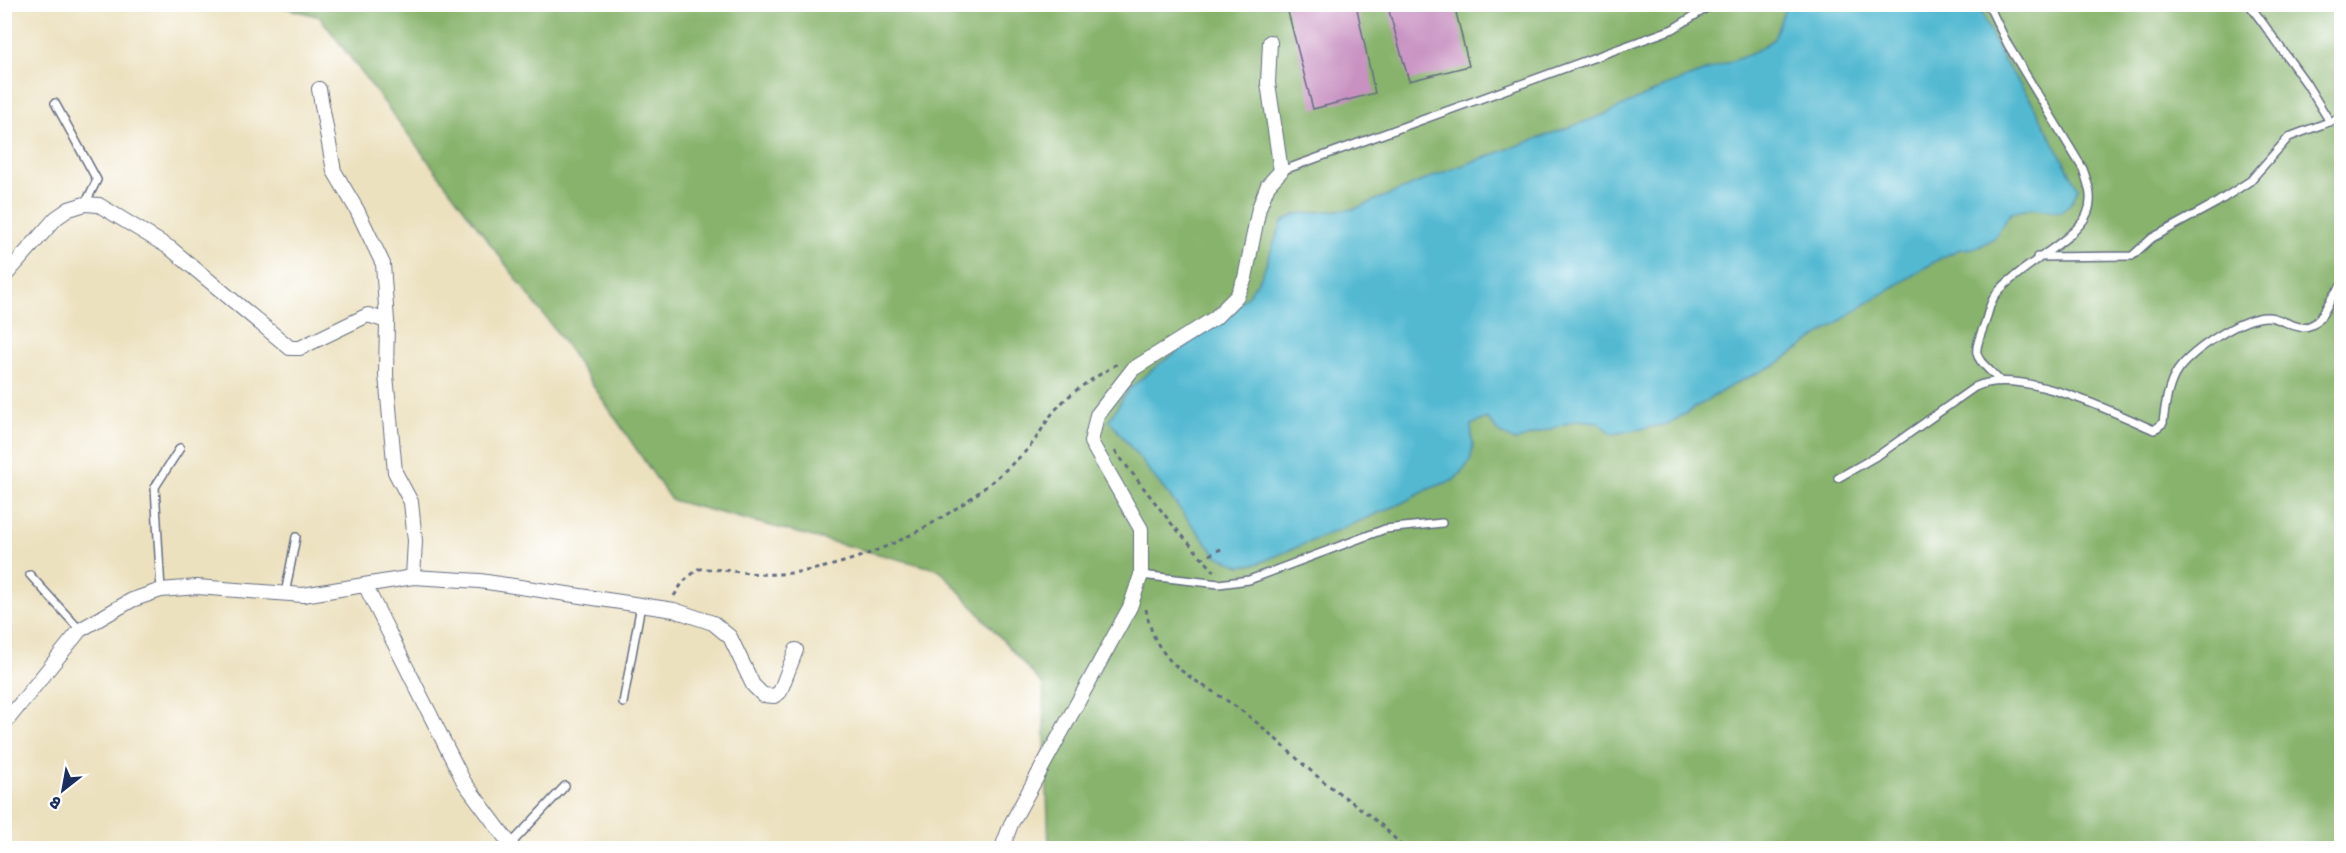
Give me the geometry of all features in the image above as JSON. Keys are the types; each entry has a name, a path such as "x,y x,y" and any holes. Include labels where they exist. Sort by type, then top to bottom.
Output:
{"street":[{"path":"1002,849 1011,824 1130,607 1141,576 1141,529 1091,442 1097,415 1133,369 1215,318 1237,296 1245,278 1259,208 1268,185 1281,171 1268,82 1270,42"},
{"path":"319,89 334,171 357,210 383,264 387,321 386,375 395,472 405,488 412,510 415,541 413,577"},
{"path":"4,277 56,218 69,209 85,204 99,205 170,248 290,348 300,348 368,315 387,321"},
{"path":"4,724 80,630 117,606 161,590 197,587 303,595 413,577 480,581 666,609 713,623 730,637 753,686 763,695 774,696 780,692 796,650"},
{"path":"365,585 464,782 511,847"}],"lane":[{"path":"1281,171 1673,29 1713,4"},
{"path":"1988,4 2007,45 2083,169 2091,192 2087,214 2073,233 2037,257 1995,294 1976,344 1977,358 2000,381"},
{"path":"2249,4 2306,83 2330,122"},
{"path":"55,103 97,180 85,204"},
{"path":"2037,257 2132,256 2152,238 2216,203 2250,180 2289,137 2342,117"},
{"path":"1838,478 1880,454 1974,387 1988,381 2017,382 2086,399 2154,430 2163,423 2166,399 2177,371 2203,345 2236,327 2267,317 2300,328 2315,323 2342,286"},
{"path":"161,590 155,487 180,448"},
{"path":"1141,576 1184,582 1249,580 1385,529 1442,523"},
{"path":"285,594 296,537"},
{"path":"30,575 80,630"},
{"path":"623,703 641,605"},
{"path":"511,847 565,786"}],"path":[{"path":"666,609 683,582 698,568 777,574 821,569 856,559 927,525 968,501 999,476 1031,445 1058,407 1086,383 1120,362"},
{"path":"1112,447 1201,559 1230,582"},
{"path":"1201,559 1225,547"},
{"path":"1146,604 1149,623 1166,656 1191,680 1239,709 1322,780 1389,831 1403,849"}],"green space":[{"path":"275,5 2341,5 2341,848 1049,848 1043,685 940,570 671,500 558,334 320,17"}],"water":[{"path":"1786,5 1978,5 2003,60 2032,102 2078,188 2072,202 2061,212 2033,208 2011,213 1994,238 1979,247 1958,250 1941,258 1864,305 1775,365 1734,384 1668,424 1613,434 1598,422 1577,420 1515,441 1498,432 1487,418 1471,425 1473,447 1470,462 1454,480 1259,563 1240,566 1217,556 1109,420 1129,389 1158,365 1226,318 1249,294 1262,275 1282,222 1296,214 1354,209 1444,172 1606,114 1668,85 1751,54 1774,39"}],"building":[{"path":"1286,4 1356,4 1375,93 1313,109"},
{"path":"1387,4 1454,4 1469,66 1409,81"}]}
